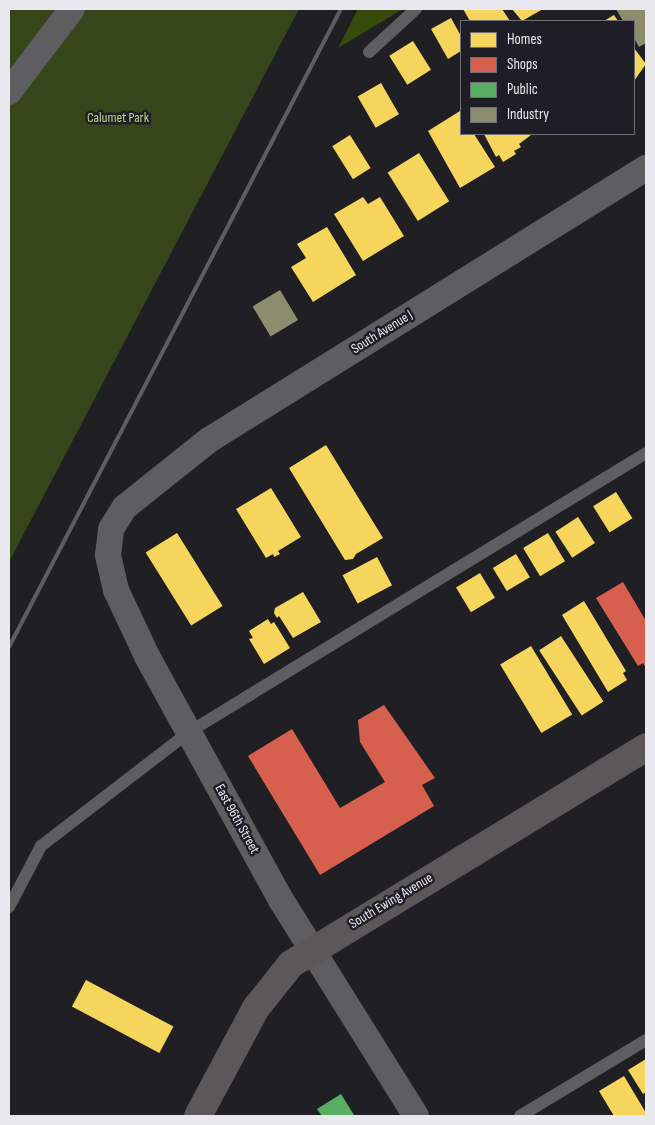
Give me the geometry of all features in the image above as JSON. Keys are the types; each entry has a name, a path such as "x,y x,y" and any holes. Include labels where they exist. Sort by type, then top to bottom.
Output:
{"main road":[{"name":"South Ewing Avenue","path":"198,1116 256,1008 277,978 311,949 646,747"}],"street":[{"path":"9,92 72,9"},
{"name":"South Avenue J","path":"125,507 209,440 646,168"},
{"name":"East 96th Street","path":"125,507 111,529 108,555 116,590 147,656 311,949 416,1116"}],"lane":[{"path":"369,52 416,9"},
{"path":"9,907 41,846 189,732 646,453"},
{"path":"520,1116 646,1040"}],"green space":[{"name":"Calumet Park","path":"9,9 299,9 9,562"},
{"path":"358,9 403,9 338,48"}],"building: Homes":[{"path":"463,9 502,9 509,20 469,20"},
{"path":"512,9 543,9 524,20 521,20"},
{"path":"614,15 617,20 606,20"},
{"path":"451,18 460,34 460,52 448,59 431,29"},
{"path":"413,41 431,70 407,85 389,56"},
{"path":"635,49 646,64 635,80"},
{"path":"381,83 399,114 376,128 358,96"},
{"path":"460,111 460,135 475,135 495,167 460,188 428,131"},
{"path":"350,135 371,168 353,179 332,146"},
{"path":"485,135 531,135 519,144 521,147 514,151 516,154 503,162 499,155 496,157"},
{"path":"419,153 449,201 418,221 388,173"},
{"path":"363,197 368,204 380,197 404,236 363,261 334,214"},
{"path":"327,227 356,275 313,302 291,267 306,258 297,244"},
{"path":"326,445 383,538 356,554 353,559 345,560 289,468"},
{"path":"271,488 301,537 278,551 280,554 274,557 273,554 266,558 236,509"},
{"path":"616,492 632,518 610,533 593,506"},
{"path":"578,517 595,543 572,558 555,532"},
{"path":"177,533 223,606 191,626 146,553"},
{"path":"548,533 565,561 540,576 523,548"},
{"path":"516,554 530,577 507,591 493,568"},
{"path":"377,557 392,585 358,604 343,575"},
{"path":"480,573 495,598 471,612 456,587"},
{"path":"303,592 321,622 293,638 279,616 277,618 274,613 275,608"},
{"path":"584,601 626,671 623,673 627,680 608,692 562,615"},
{"path":"268,619 271,624 274,622 290,648 264,664 249,639 253,638 249,631"},
{"path":"561,636 603,701 582,716 539,650"},
{"path":"531,646 572,715 541,733 500,665"},
{"path":"86,980 173,1026 159,1053 72,1006"},
{"path":"646,1059 646,1092 643,1094 628,1070"},
{"path":"624,1076 646,1116 614,1116 599,1091"}],"building: Shops":[{"path":"623,582 646,621 646,668 643,663 638,666 596,598"},
{"path":"384,705 435,778 422,785 434,806 320,875 248,756 292,729 340,808 385,782 360,742 358,720"}],"building: Public":[{"path":"341,1094 354,1115 322,1116 317,1109"}],"building: Industry":[{"path":"616,9 646,9 646,43 639,47 635,40 635,20 622,20"},
{"path":"280,290 298,320 271,336 253,306"}],"railway":[{"path":"9,647 341,9"}]}
